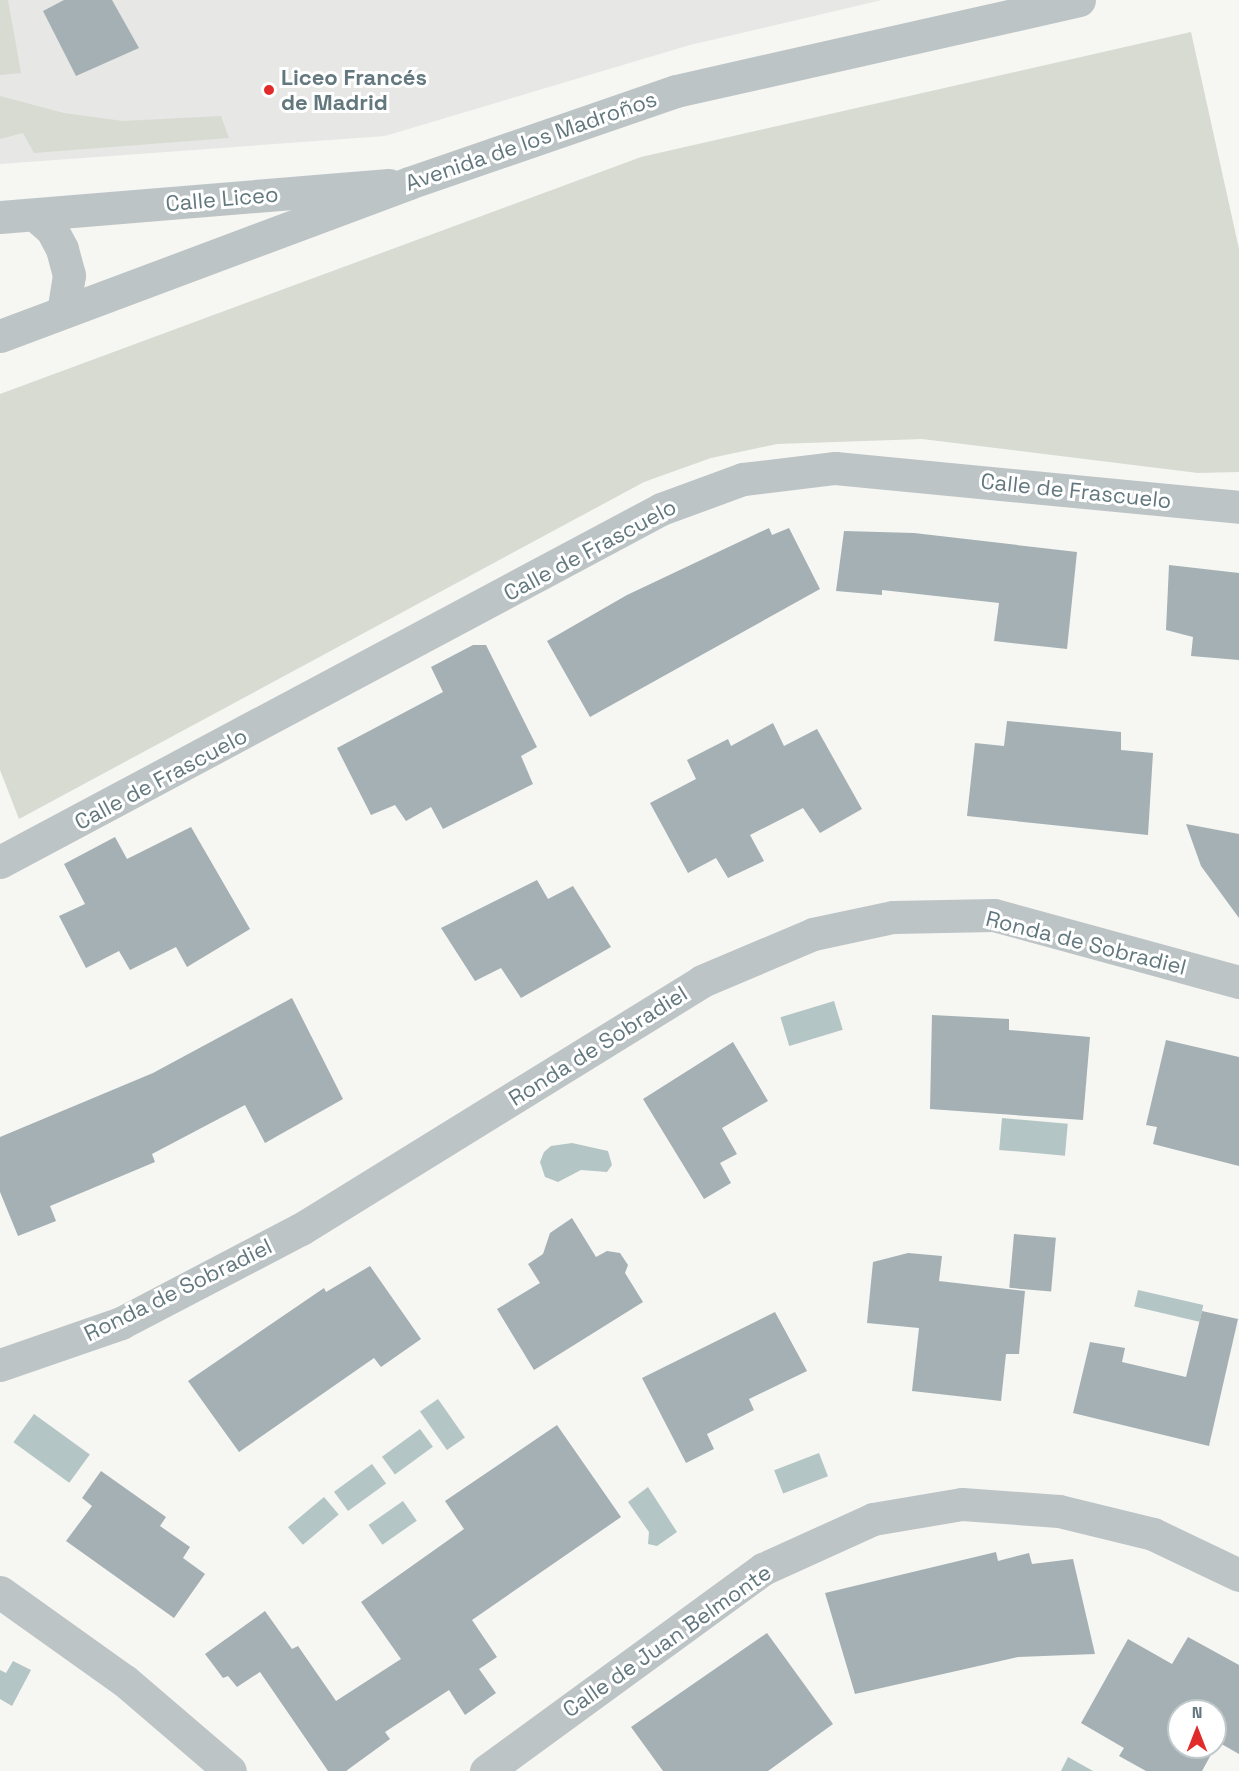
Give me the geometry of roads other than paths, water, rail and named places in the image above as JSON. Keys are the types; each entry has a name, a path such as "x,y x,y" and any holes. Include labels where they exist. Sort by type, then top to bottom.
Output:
{"street":[{"name":"Avenida de los Madroños","path":"0,336 409,183 676,91 1079,0"},
{"name":"Calle Liceo","path":"0,217 409,183"},
{"path":"35,215 52,230 62,249 69,275 63,312"},
{"name":"Calle de Frascuelo","path":"0,862 661,509 743,479 835,468 1239,507"},
{"name":"Ronda de Sobradiel","path":"0,1365 120,1323 301,1229 702,981 813,934 893,916 994,915 1239,982"},
{"name":"Calle de Juan Belmonte","path":"486,1771 764,1569 873,1520 962,1504 1059,1511 1153,1534 1239,1575"},
{"path":"0,1592 125,1681 230,1771"}],"place":[{"name":"Liceo Francés de Madrid","path":"269,90"}]}
